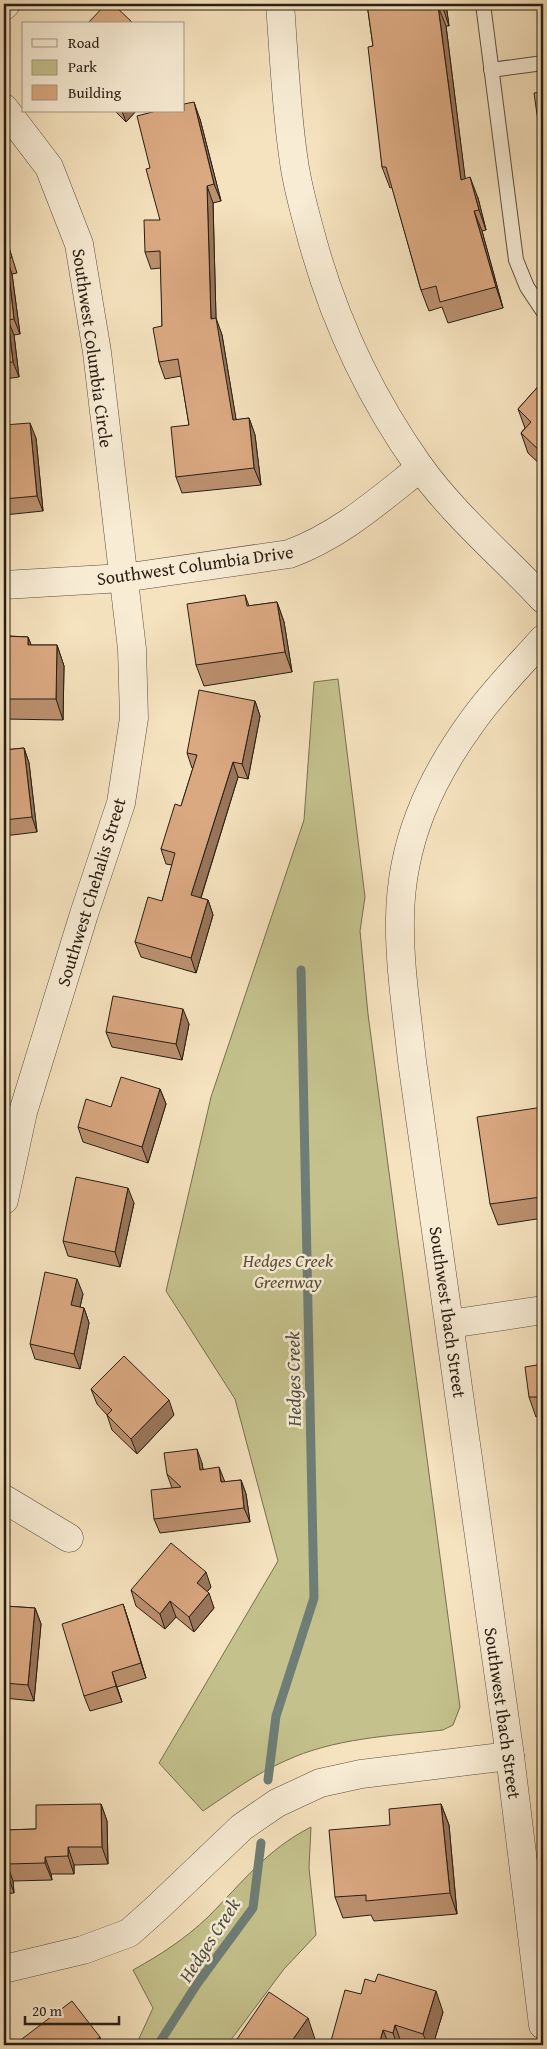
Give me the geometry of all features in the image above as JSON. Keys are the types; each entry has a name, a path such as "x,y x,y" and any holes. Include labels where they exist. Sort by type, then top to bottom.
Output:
{"street":[{"path":"280,4 294,162 316,258 340,326 396,432 420,468 465,520 543,599"},
{"name":"Southwest Columbia Circle","path":"4,108 49,167 79,244 97,352 122,578"},
{"name":"Southwest Columbia Drive","path":"4,586 122,578 288,554 313,546 349,524 420,468"},
{"name":"Southwest Chehalis Street","path":"4,1200 23,1112 78,932 121,803 134,718 132,649 122,578"},
{"name":"Southwest Ibach Street","path":"543,639 474,718 438,773 417,820 405,868 400,917 402,972 412,1061 510,1756 543,2025"},
{"path":"450,1324 543,1310"},
{"path":"4,1499 70,1538"},
{"path":"4,1968 83,1950 129,1933 242,1827 277,1803 320,1783 361,1774 510,1756"}],"lane":[{"path":"482,4 516,260 528,287 543,311"},
{"path":"491,70 543,63"}],"green space":[{"name":"Hedges Creek Greenway","path":"338,679 365,897 360,931 368,1014 460,1707 453,1725 443,1730 362,1739 304,1753 263,1772 203,1811 159,1763 278,1561 235,1399 166,1291 211,1097 304,820 314,682"},
{"path":"311,1827 309,1868 316,1935 284,1969 227,2045 136,2045 153,2008 133,1970 163,1952 190,1932 208,1917 268,1856"}],"building":[{"path":"106,4 113,4 132,22 89,22"},
{"path":"367,4 442,4 438,6 461,180 470,177 479,210 474,211 496,287 440,302 436,286 421,290 386,167 382,167 368,47 373,46"},
{"path":"543,92 543,157 534,93"},
{"path":"194,102 214,184 207,186 211,319 216,318 233,420 249,418 254,468 176,477 171,427 189,425 178,359 159,362 153,328 162,326 160,251 145,252 144,220 160,220 146,169 150,168 137,116 152,112 185,112 185,104"},
{"path":"4,234 12,257 7,259 14,319 8,320 13,362 4,363"},
{"path":"543,381 543,454 521,433 531,422 518,409"},
{"path":"30,423 37,496 4,499 4,425"},
{"path":"245,595 247,606 277,602 285,652 196,665 187,604"},
{"path":"4,636 28,637 28,645 57,645 56,699 4,699"},
{"path":"199,690 255,701 242,764 233,762 191,895 208,900 191,958 135,942 148,897 162,901 175,853 161,849 175,804 181,806 197,755 187,753"},
{"path":"24,748 32,817 4,820 4,750"},
{"path":"113,996 183,1009 176,1044 106,1032"},
{"path":"121,1077 160,1089 142,1147 78,1127 86,1099 111,1107"},
{"path":"543,1107 543,1211 541,1197 490,1204 477,1117"},
{"path":"76,1177 128,1188 115,1252 63,1241"},
{"path":"45,1272 77,1279 71,1305 84,1308 74,1354 30,1344"},
{"path":"124,1356 169,1400 131,1439 107,1415 112,1410 91,1389"},
{"path":"543,1364 543,1418 541,1418 538,1397 529,1397 525,1367"},
{"path":"197,1449 200,1470 219,1467 221,1482 241,1480 244,1508 154,1519 151,1490 181,1487 167,1474 164,1453"},
{"path":"171,1543 206,1572 197,1583 209,1593 189,1617 170,1601 160,1614 131,1590"},
{"path":"123,1604 141,1663 112,1672 116,1686 84,1696 62,1624"},
{"path":"4,1606 35,1608 28,1685 4,1683"},
{"path":"101,1804 102,1847 68,1847 68,1856 45,1857 45,1863 7,1864 8,1876 4,1876 4,1830 36,1829 36,1805"},
{"path":"441,1804 450,1893 366,1901 366,1895 335,1897 329,1830 390,1825 389,1809"},
{"path":"378,1974 436,1991 423,2034 395,2025 393,2033 383,2030 379,2045 345,2045 331,2041 345,1990 361,1994 365,1979 375,1982"},
{"path":"269,1992 308,2018 289,2045 233,2045"},
{"path":"72,2001 100,2037 90,2045 14,2045"}],"waterway":[{"name":"Hedges Creek","path":"268,1780 276,1716 314,1598 301,970"},
{"name":"Hedges Creek","path":"158,2045 197,1984 253,1908 261,1843"}]}
